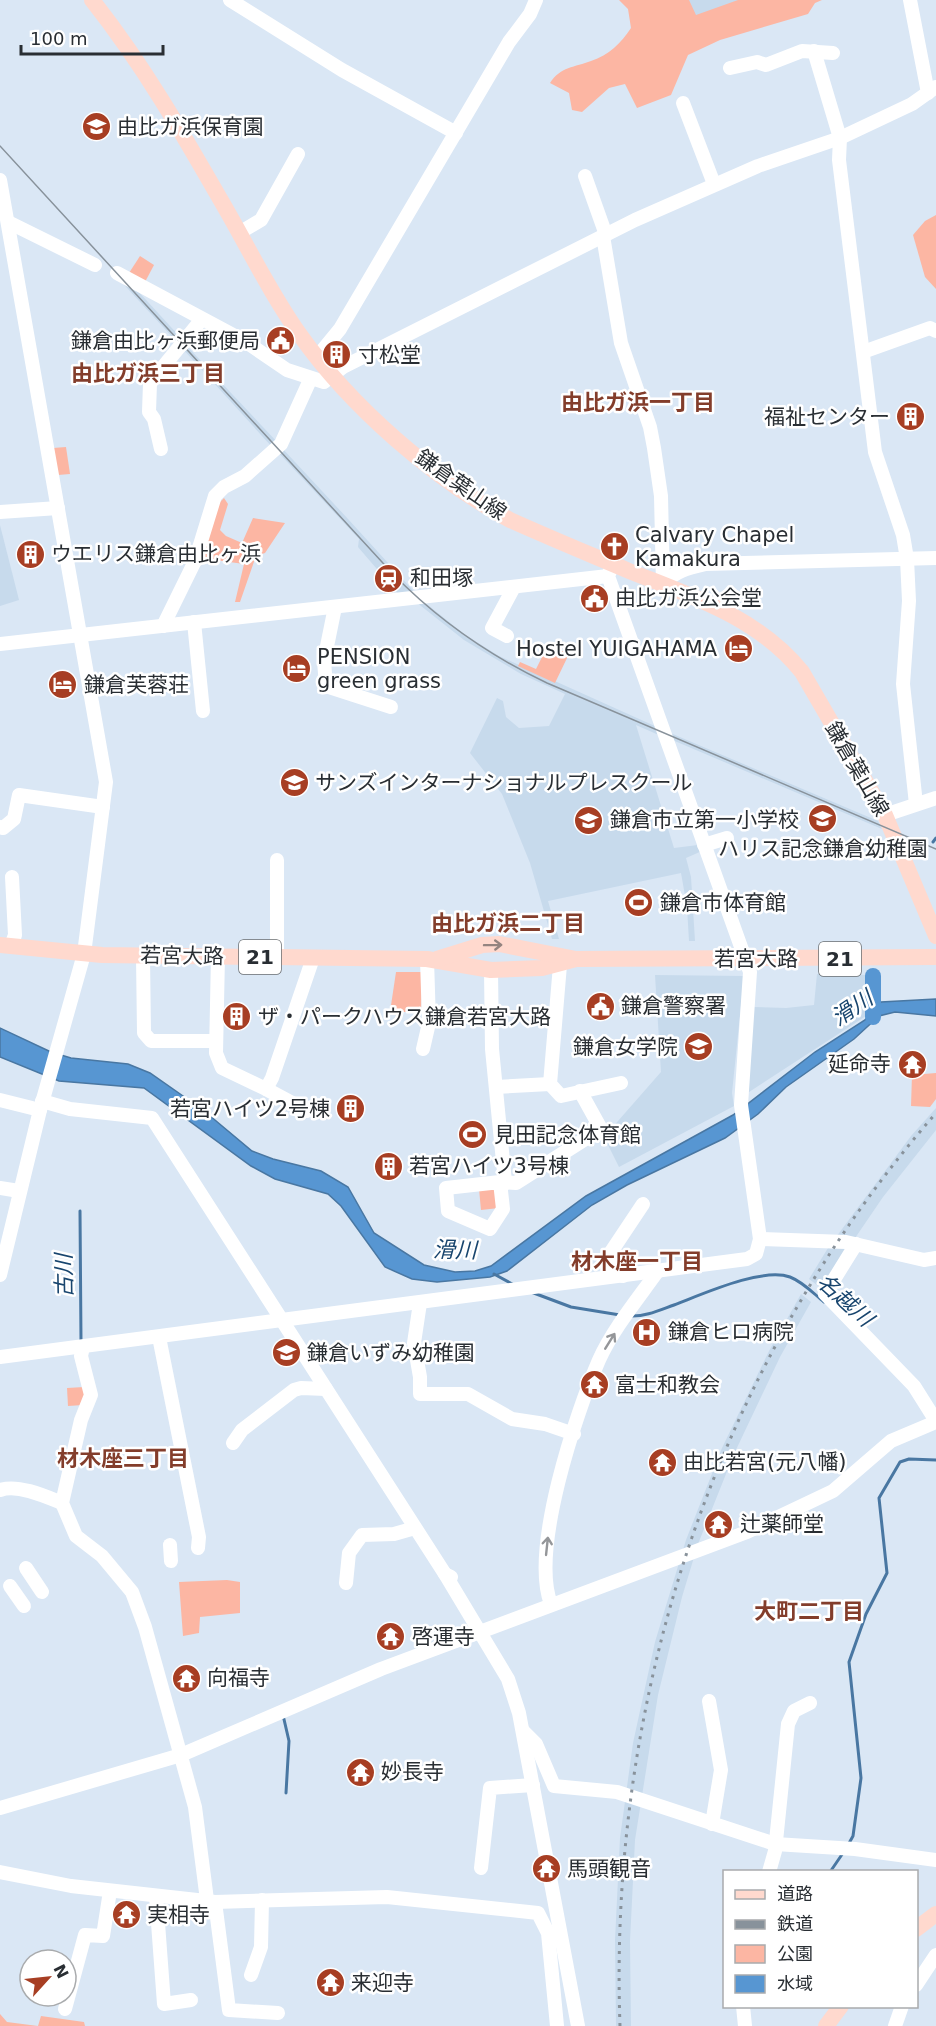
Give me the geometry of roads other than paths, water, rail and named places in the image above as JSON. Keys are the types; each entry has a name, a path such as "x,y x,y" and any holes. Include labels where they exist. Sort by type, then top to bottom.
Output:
{"main road":[{"name":"鎌倉葉山線","path":"92,0 150,80 287,316 331,374 378,422 448,481 481,505 611,570 663,584 741,620 789,656 802,672 885,815 936,936"},
{"name":"若宮大路","path":"432,959 482,945 499,944 568,962"},
{"name":"若宮大路","path":"6,946 84,954 143,956 432,959 492,970 524,970 568,962 936,957"},
{"path":"826,2026 840,2008"}],"street":[{"path":"230,0 342,70 456,132"},
{"path":"317,357 340,329 509,42 530,14 536,0"},
{"path":"117,273 202,319 287,370 310,380 324,382 331,374 605,236 714,184 840,138 912,104 932,90 910,0"},
{"path":"730,68 757,62 766,65 802,51 833,53"},
{"path":"814,51 840,138 839,160 875,452 903,535 908,559 909,611 903,684 916,804"},
{"path":"683,103 714,184"},
{"path":"239,233 261,220 298,154"},
{"path":"585,176 605,236 621,343 650,427 661,496 663,584"},
{"path":"0,180 106,782 84,954 41,1106 0,1275"},
{"path":"5,217 95,265"},
{"path":"161,449 154,419 149,412 150,383 202,319"},
{"path":"863,352 930,328 936,331"},
{"path":"163,626 195,561 215,496 245,476 280,444 310,380"},
{"path":"0,512 58,508"},
{"path":"663,584 677,572 705,564 936,558"},
{"path":"0,644 514,587 611,570 704,845 750,972 741,1105 760,1239 758,1251 747,1259 0,1357"},
{"path":"507,636 492,628 514,587"},
{"path":"335,607 324,661 326,686 391,707"},
{"path":"195,622 203,711"},
{"path":"0,826 3,828 14,819 19,795 103,807"},
{"path":"885,815 936,798"},
{"path":"704,845 727,838"},
{"path":"277,860 277,958"},
{"path":"6,946 15,935 12,877"},
{"path":"143,956 144,1033 152,1041 216,1041"},
{"path":"218,956 216,1041 222,1068 307,1111"},
{"path":"266,1089 272,1078 313,958"},
{"path":"423,1049 429,1023 432,959"},
{"path":"550,1084 568,962"},
{"path":"492,970 492,1049 503,1182 503,1209 490,1229 448,1210 446,1188 503,1182 516,1183 602,1129 579,1091"},
{"path":"550,1084 561,1096 621,1083"},
{"path":"496,1087 550,1084"},
{"path":"0,1100 152,1118 415,1528 448,1575 510,1685 524,1731 578,2026"},
{"path":"0,1188 19,1191"},
{"path":"623,1276 605,1261 643,1204"},
{"path":"760,1239 819,1239 856,1244 924,1260 936,1258"},
{"path":"0,1808 181,1755 381,1669 628,1575 692,1554 791,1512 833,1491 891,1441 933,1423 914,1386 825,1294 856,1244"},
{"path":"551,1604 546,1593 547,1544 555,1498 574,1434 600,1358 657,1272"},
{"path":"420,1303 414,1343 420,1377 420,1394 468,1394 512,1419 545,1424 574,1434"},
{"path":"159,1337 199,1537 198,1548"},
{"path":"78,1348 91,1395 81,1420 62,1503 76,1536 102,1556 132,1592 145,1627 195,1807 228,2010 278,2013"},
{"path":"233,1443 242,1430 294,1390 326,1389"},
{"path":"0,1490 7,1488 42,1495 62,1503"},
{"path":"346,1583 349,1553 362,1535 394,1534 415,1528"},
{"path":"170,1545 171,1561"},
{"path":"26,1568 42,1592"},
{"path":"10,1586 24,1606"},
{"path":"709,1701 721,1770 712,1824"},
{"path":"770,1870 776,1844 788,1724 794,1711 810,1703"},
{"path":"524,1731 536,1744 554,1786 617,1792 776,1844 855,1849 936,1860"},
{"path":"481,1868 490,1788 534,1785"},
{"path":"0,1872 110,1891 211,1901 387,1897 538,1913 548,1933 557,2026"},
{"path":"65,2009 85,1935 103,1936 110,1891"},
{"path":"156,1896 164,2004 191,2000"},
{"path":"251,1975 261,1947 261,1900"},
{"path":"918,1982 936,1954"},
{"path":"743,2008 745,2026"},
{"path":"895,2026 902,2008"}],"water":[{"path":"936,999 936,1016 895,1012 879,1016 854,1039 786,1087 758,1114 725,1138 627,1185 592,1205 507,1271 490,1277 437,1282 412,1279 385,1267 341,1206 328,1194 275,1179 251,1166 144,1088 59,1081 0,1057 0,1028 51,1052 71,1058 128,1064 150,1073 203,1110 252,1151 273,1159 321,1171 348,1187 374,1233 424,1265 455,1272 475,1271 491,1266 586,1196 733,1115 815,1052 865,1020 881,1002"}],"waterway":[{"path":"933,842 936,838"},
{"name":"滑川","path":"873,976 873,1017"},
{"name":"古川","path":"80,1211 81,1342"},
{"name":"名越川","path":"494,1274 514,1285"},
{"name":"名越川","path":"630,1316 652,1313 732,1283 764,1276 778,1275 795,1279 824,1302"},
{"name":"名越川","path":"531,1292 571,1307 620,1315"},
{"name":"名越川","path":"848,1845 853,1836 861,1778 849,1662 866,1614 887,1573 879,1498 900,1462 909,1459 936,1460"},
{"path":"283,1715 289,1741 286,1793"},
{"name":"名越川","path":"831,1870 843,1853"}],"tram line":[{"path":"0,146 393,574 446,622 484,649 547,683 936,849"}],"railway":[{"path":"620,2026 621,1902 634,1779 657,1657 691,1539 737,1425 793,1315 859,1211 936,1113"}],"place":[{"name":"由比ガ浜保育園","path":"96,127"},
{"name":"鎌倉由比ヶ浜郵便局","path":"281,341"},
{"name":"寸松堂","path":"337,355"},
{"name":"福祉センター","path":"911,417"},
{"name":"Calvary Chapel Kamakura","path":"614,547"},
{"name":"ウエリス鎌倉由比ヶ浜","path":"30,554"},
{"name":"和田塚","path":"389,578"},
{"name":"由比ガ浜公会堂","path":"594,598"},
{"name":"Hostel YUIGAHAMA","path":"738,649"},
{"name":"PENSION green grass","path":"296,669"},
{"name":"鎌倉芙蓉荘","path":"63,685"},
{"name":"サンズインターナショナルプレスクール","path":"294,783"},
{"name":"ハリス記念鎌倉幼稚園","path":"823,818"},
{"name":"鎌倉市立第一小学校","path":"589,820"},
{"name":"鎌倉市体育館","path":"639,903"},
{"name":"鎌倉警察署","path":"600,1006"},
{"name":"ザ・パークハウス鎌倉若宮大路","path":"237,1017"},
{"name":"鎌倉女学院","path":"699,1047"},
{"name":"延命寺","path":"912,1064"},
{"name":"若宮ハイツ2号棟","path":"351,1109"},
{"name":"見田記念体育館","path":"473,1135"},
{"name":"若宮ハイツ3号棟","path":"388,1166"},
{"name":"鎌倉ヒロ病院","path":"647,1332"},
{"name":"鎌倉いずみ幼稚園","path":"286,1353"},
{"name":"富士和教会","path":"594,1385"},
{"name":"由比若宮(元八幡)","path":"662,1462"},
{"name":"辻薬師堂","path":"719,1524"},
{"name":"啓運寺","path":"391,1637"},
{"name":"向福寺","path":"186,1678"},
{"name":"妙長寺","path":"360,1772"},
{"name":"馬頭観音","path":"546,1869"},
{"name":"実相寺","path":"126,1915"},
{"name":"来迎寺","path":"330,1983"}],"district":[{"name":"由比ガ浜三丁目","path":"148,373"},
{"name":"由比ガ浜一丁目","path":"638,402"},
{"name":"由比ガ浜二丁目","path":"508,923"},
{"name":"材木座一丁目","path":"637,1261"},
{"name":"材木座三丁目","path":"123,1458"},
{"name":"大町二丁目","path":"809,1611"}]}
